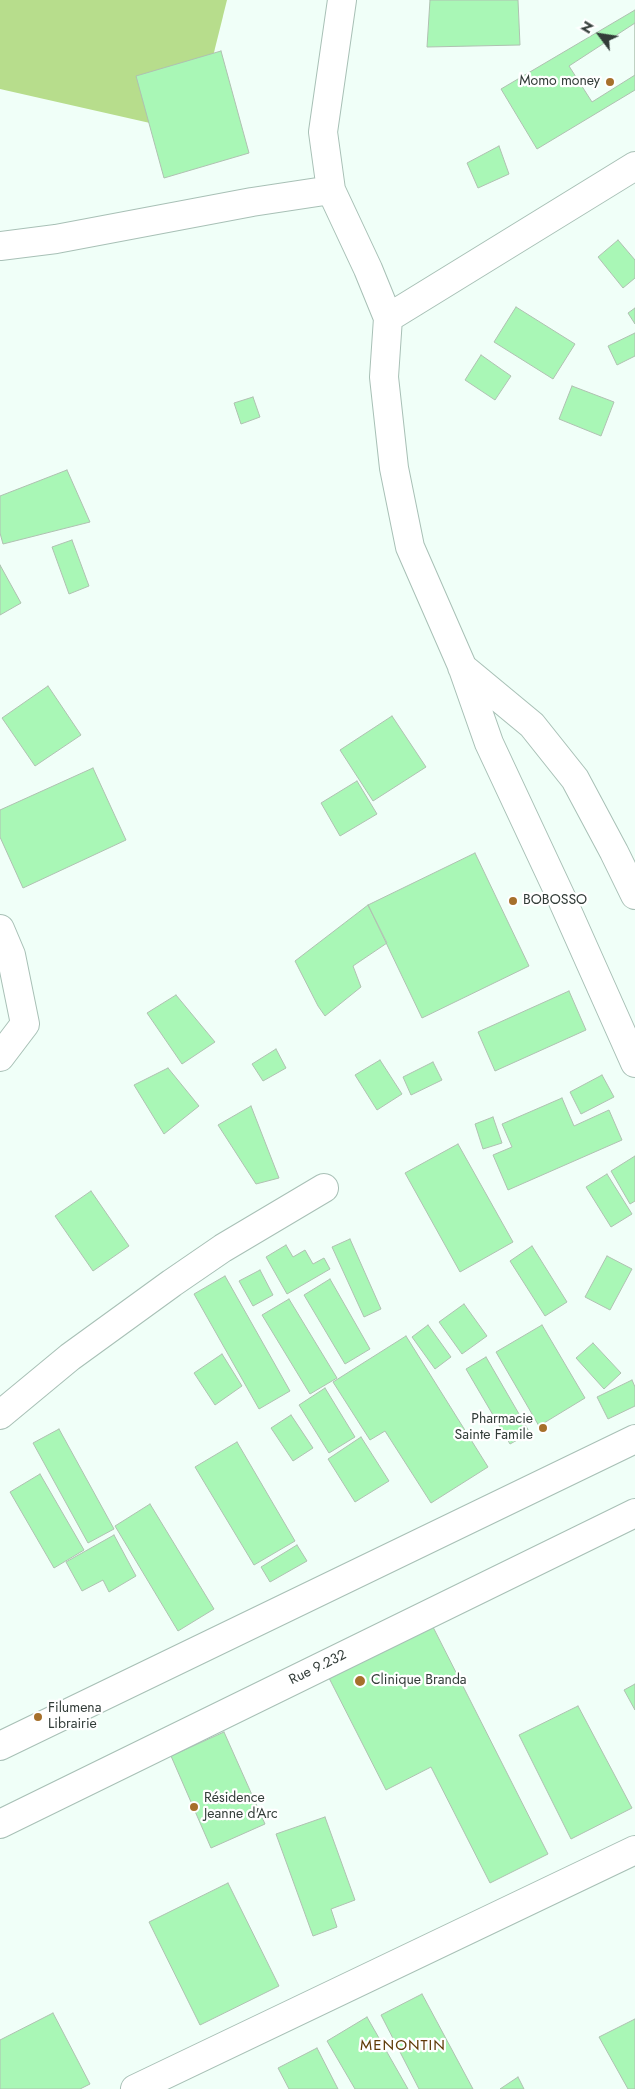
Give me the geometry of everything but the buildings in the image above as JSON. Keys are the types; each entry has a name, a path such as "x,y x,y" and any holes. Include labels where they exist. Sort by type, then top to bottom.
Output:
{"street":[{"path":"342,0 323,132 331,190 368,268 388,318 384,377 394,468 410,548 462,666 489,743 561,897 628,1028 635,1063"},
{"path":"388,318 635,166"},
{"path":"0,246 56,239 252,202 331,190"},
{"path":"462,666 532,725 575,779 635,895"},
{"path":"0,929 11,955 25,1024 0,1057"},
{"path":"0,1415 70,1357 172,1283 222,1248 324,1188"},
{"path":"0,1746 635,1439"},
{"name":"Rue 9.232","path":"0,1824 635,1513"},
{"path":"135,2089 635,1850"}],"green space":[{"path":"0,0 227,0 194,133 0,89"}],"place":[{"name":"Momo money","path":"610,82"},
{"name":"BOBOSSO","path":"513,901"},
{"name":"Pharmacie Sainte Famile","path":"543,1428"},
{"name":"Clinique Branda","path":"360,1681"},
{"name":"Filumena Librairie","path":"38,1717"},
{"name":"Résidence Jeanne d'Arc","path":"194,1807"}],"district":[{"name":"MENONTIN","path":"403,2046"}]}
